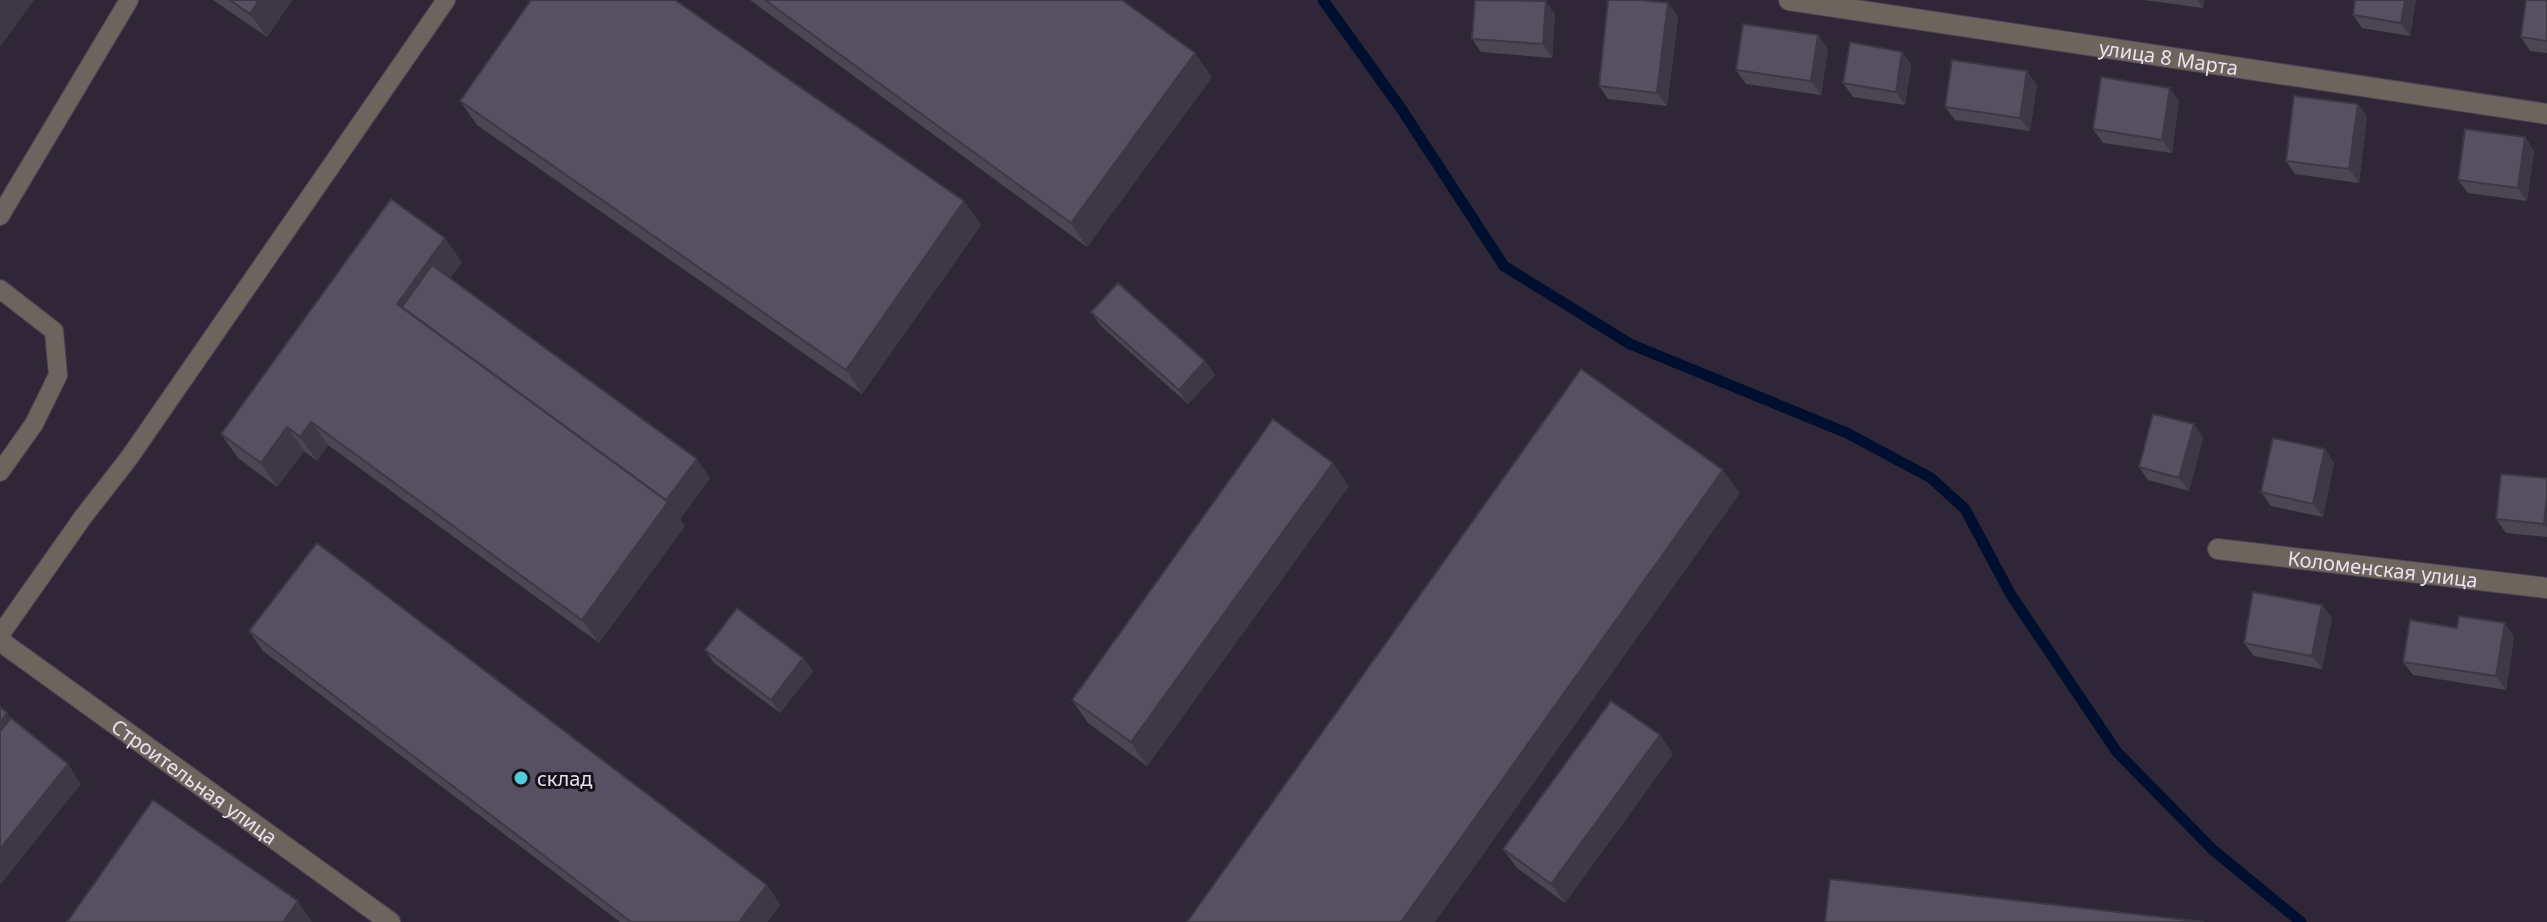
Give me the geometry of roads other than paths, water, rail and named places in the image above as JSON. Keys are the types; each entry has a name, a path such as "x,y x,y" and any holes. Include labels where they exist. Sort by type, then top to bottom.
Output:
{"street":[{"name":"улица 8 Марта","path":"1789,0 2547,114"},
{"name":"Коломенская улица","path":"2218,549 2547,588"},
{"name":"Строительная улица","path":"0,638 390,922"}],"lane":[{"path":"0,216 129,0"},
{"path":"0,638 83,517 129,458 446,0"},
{"path":"0,289 54,331 58,375 34,424 0,472"}],"waterway":[{"path":"1323,0 1400,107 1504,266 1630,344 1847,433 1931,478 1965,509 2011,595 2117,752 2213,850 2301,922"}],"place":[{"name":"склад","path":"521,778"}]}
